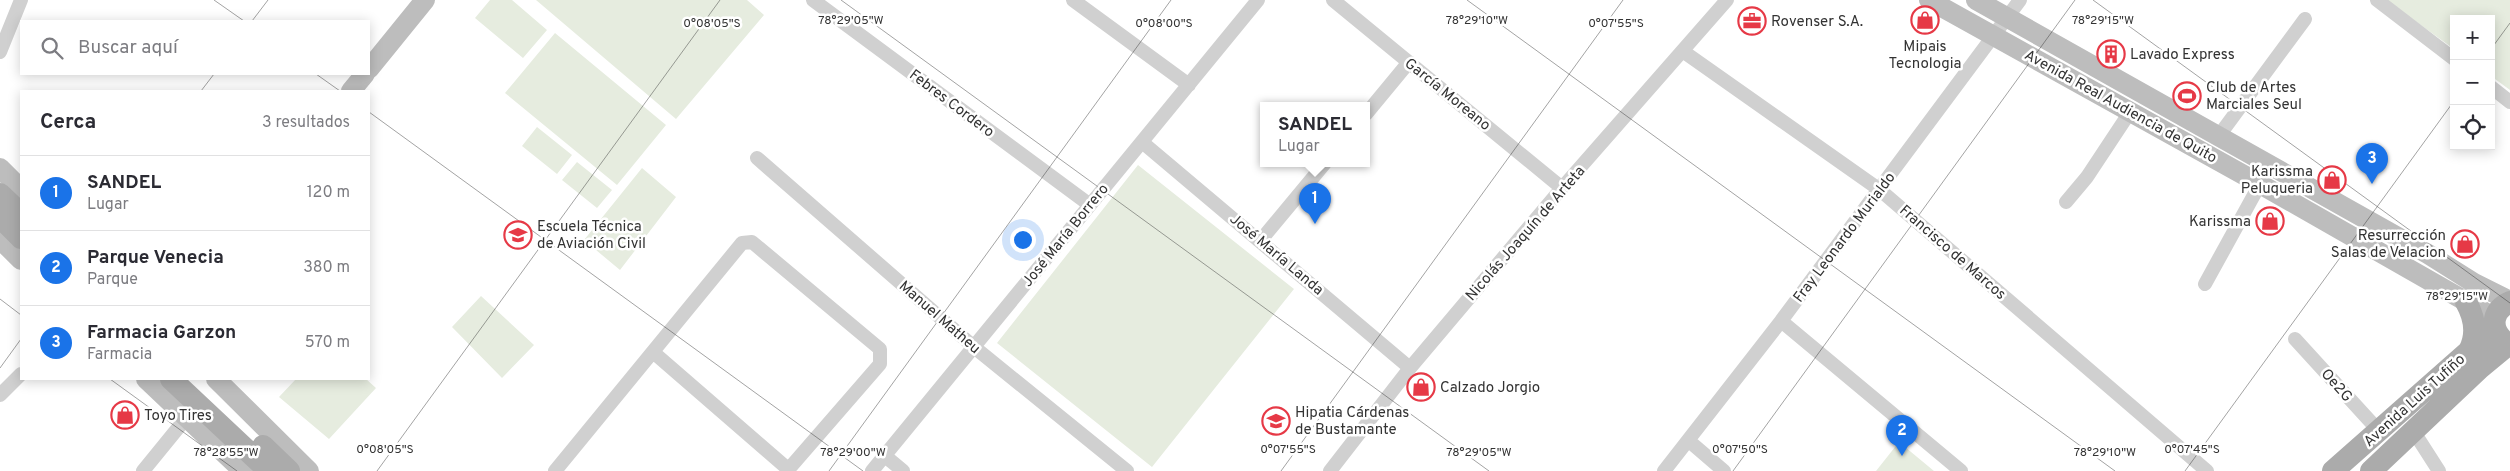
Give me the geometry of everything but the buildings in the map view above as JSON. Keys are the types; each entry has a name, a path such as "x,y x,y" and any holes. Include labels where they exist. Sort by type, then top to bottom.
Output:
{"main road":[{"path":"370,68 425,0"},
{"name":"Avenida Real Audiencia de Quito","path":"1929,0 2505,323"},
{"name":"Avenida Real Audiencia de Quito","path":"1976,0 2428,254 2474,283 2505,323"},
{"path":"351,90 364,75"},
{"path":"0,168 20,188"},
{"path":"0,194 20,213"},
{"path":"0,217 20,237"},
{"path":"0,239 20,259"},
{"path":"2466,302 2473,317 2475,329 2469,351"},
{"name":"Avenida Luis Tufiño","path":"2333,471 2469,351 2505,323"},
{"name":"Avenida Luis Tufiño","path":"2371,471 2480,368 2505,323"},
{"path":"147,380 243,471"},
{"path":"172,380 269,471"},
{"path":"193,380 289,471"},
{"path":"217,380 309,471"}],"street":[{"path":"0,52 21,0"},
{"name":"Febres Cordero","path":"813,0 1090,205"},
{"path":"1073,0 1189,85"},
{"name":"José María Borrero","path":"872,471 1258,0"},
{"name":"García Moreano","path":"1333,0 1562,188"},
{"name":"Nicolás Joaquín de Arteta","path":"1330,471 1410,368 1562,188 1684,52 1727,0"},
{"name":"Fray Leonardo Murialdo","path":"1664,471 1781,321 2020,0"},
{"path":"2377,0 2450,56"},
{"path":"2218,137 2305,18"},
{"name":"Francisco de Marcos","path":"1684,52 1880,190 2207,471"},
{"path":"1370,109 1409,62"},
{"path":"2495,91 2510,102"},
{"path":"2066,202 2087,177 2130,112"},
{"name":"José María Landa","path":"1142,142 1410,368"},
{"name":"Manuel Matheu","path":"757,158 974,347 1127,471"},
{"path":"1260,240 1322,167"},
{"path":"2205,284 2260,184"},
{"path":"555,471 742,243 747,241 752,242 880,349 880,364 788,470 653,352"},
{"path":"1781,321 1961,471"},
{"name":"Oe2G","path":"2295,339 2379,431"},
{"path":"0,395 20,375"},
{"path":"143,471 187,417"},
{"path":"2414,432 2439,471"},
{"path":"1689,441 1724,471"},
{"path":"885,456 904,471"}],"shaded area":[{"path":"490,0 512,0 547,30 523,58 475,18"},
{"path":"536,0 747,0 764,15 676,119"},
{"path":"2386,0 2510,0 2510,90 2495,79 2495,15 2450,15 2450,46"},
{"path":"555,33 666,125 617,185 505,93"},
{"path":"537,127 572,155 557,174 522,146"},
{"path":"577,162 612,190 597,208 562,180"},
{"path":"1138,165 1294,289 1152,467 997,343"},
{"path":"642,168 676,197 620,270 584,240"},
{"path":"481,296 534,345 502,378 452,327"},
{"path":"295,380 367,380 376,388 329,439 279,397"},
{"path":"1899,442 1934,471 1876,471"}],"place":[{"name":"Mipais Tecnologia","path":"1925,20"},
{"name":"Rovenser S.A.","path":"1752,21"},
{"name":"Lavado Express","path":"2111,54"},
{"name":"Club de Artes Marciales Seul","path":"2187,96"},
{"name":"Karissma Peluqueria","path":"2332,180"},
{"name":"Farmacia Garzon","path":"2372,184"},
{"name":"Karissma","path":"2270,221"},
{"name":"SANDEL","path":"1315,224"},
{"name":"Escuela Técnica de Aviación Civil","path":"518,235"},
{"name":"Resurrección Salas de Velacion","path":"2465,244"},
{"name":"Calzado Jorgio","path":"1421,387"},
{"name":"Toyo Tires","path":"125,415"},
{"name":"Hipatia Cárdenas de Bustamante","path":"1276,421"},
{"name":"Parque Venecia","path":"1902,456"}]}
